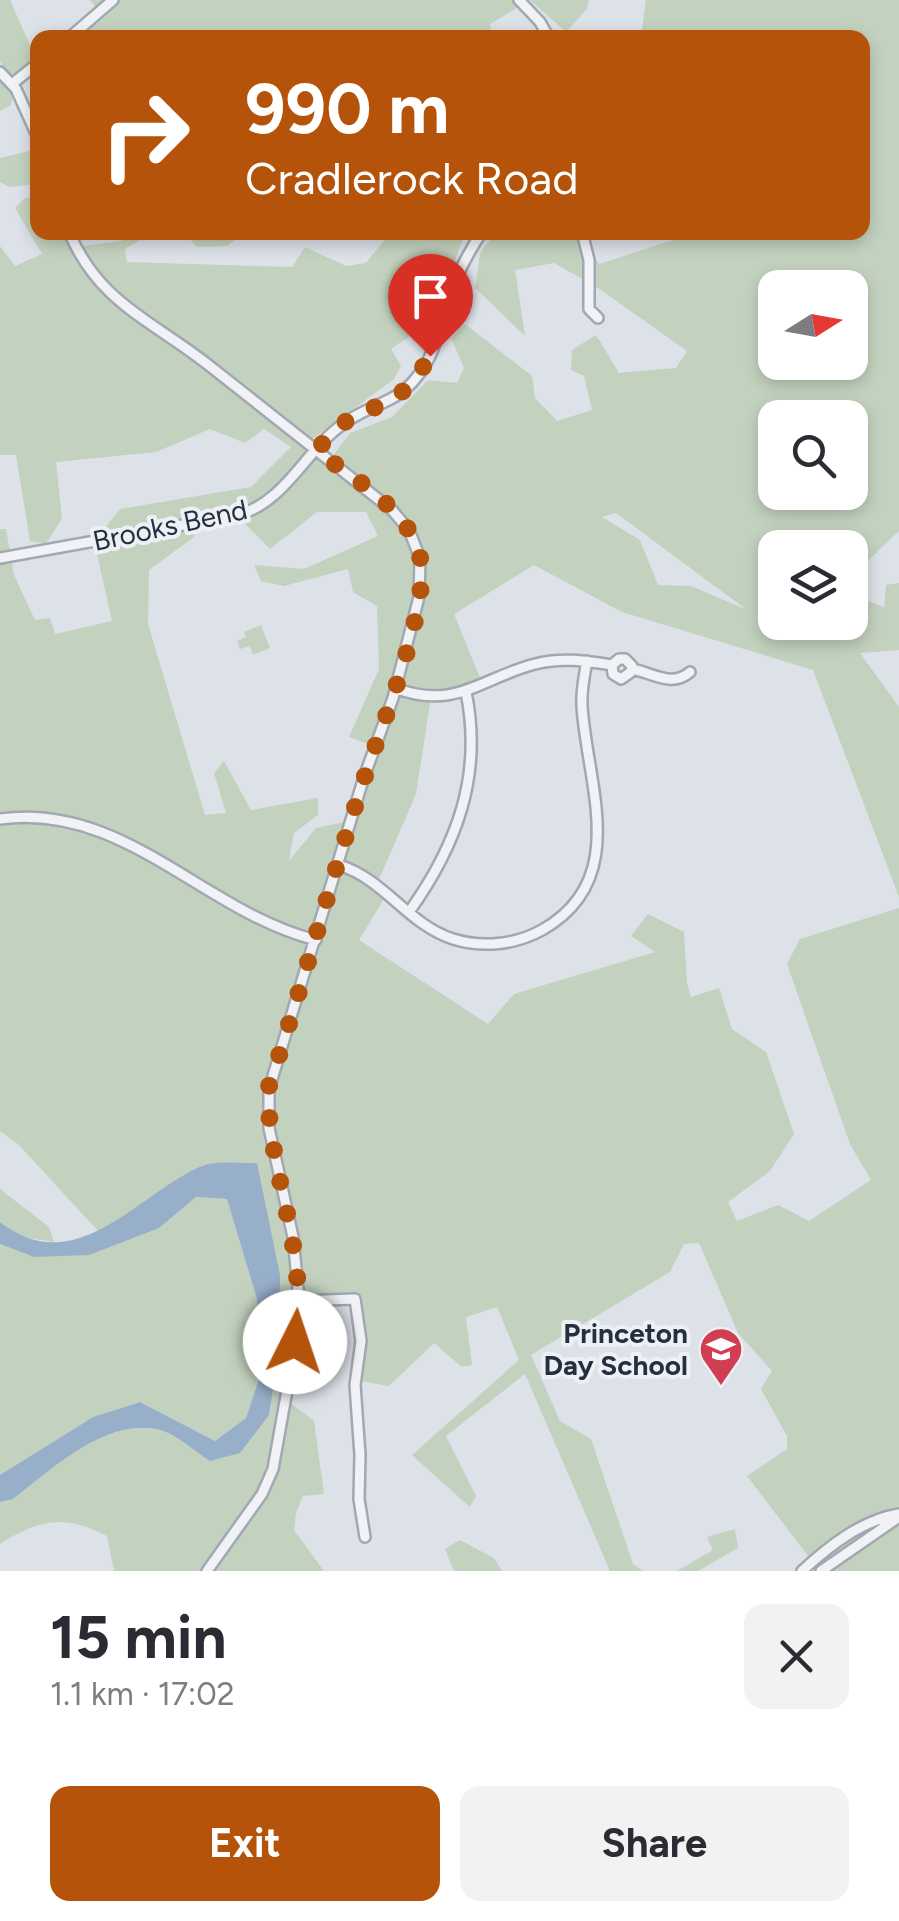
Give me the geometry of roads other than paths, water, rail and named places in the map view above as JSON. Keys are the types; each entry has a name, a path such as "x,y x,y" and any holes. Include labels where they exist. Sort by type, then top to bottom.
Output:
{"street":[{"path":"77,30 112,0"},
{"path":"519,0 544,30"},
{"path":"12,84 30,69"},
{"path":"0,72 12,84 30,121"},
{"path":"73,240 88,268 123,307 198,356 392,510 409,530 420,558 419,597 395,688 268,1089 269,1128 290,1216 299,1301 273,1469 262,1494 207,1571"},
{"name":"Brooks Bend","path":"0,558 250,511 279,492 345,422 388,403 416,378 430,356 460,270 477,240"},
{"path":"584,240 589,260 589,308 598,318"},
{"path":"395,688 433,697 466,692 538,663 587,661 612,665 613,674 621,679 630,675 632,669 667,680 682,679 690,672"},
{"path":"338,865 364,874 423,924 447,937 473,944 500,944 540,932 562,916 578,897 594,864 599,837 582,706 587,661"},
{"path":"409,912 439,868 463,810 473,748 466,692"},
{"path":"0,819 52,819 109,834 141,849 248,915 316,940"},
{"path":"299,1301 355,1298 361,1342 355,1385 359,1499 366,1537"},
{"path":"824,1570 899,1516"},
{"path":"802,1571 848,1535 882,1517 899,1516"}],"water":[{"path":"257,1163 280,1275 281,1340 269,1415 240,1453 210,1461 163,1431 136,1428 117,1432 79,1449 13,1499 0,1502 0,1475 93,1417 140,1402 215,1441 246,1418 259,1379 257,1299 227,1199 196,1197 159,1228 89,1255 34,1257 0,1244 0,1222 28,1238 55,1242 80,1238 106,1227 202,1166"}],"place":[{"name":"Princeton Day School","path":"721,1387"}]}
